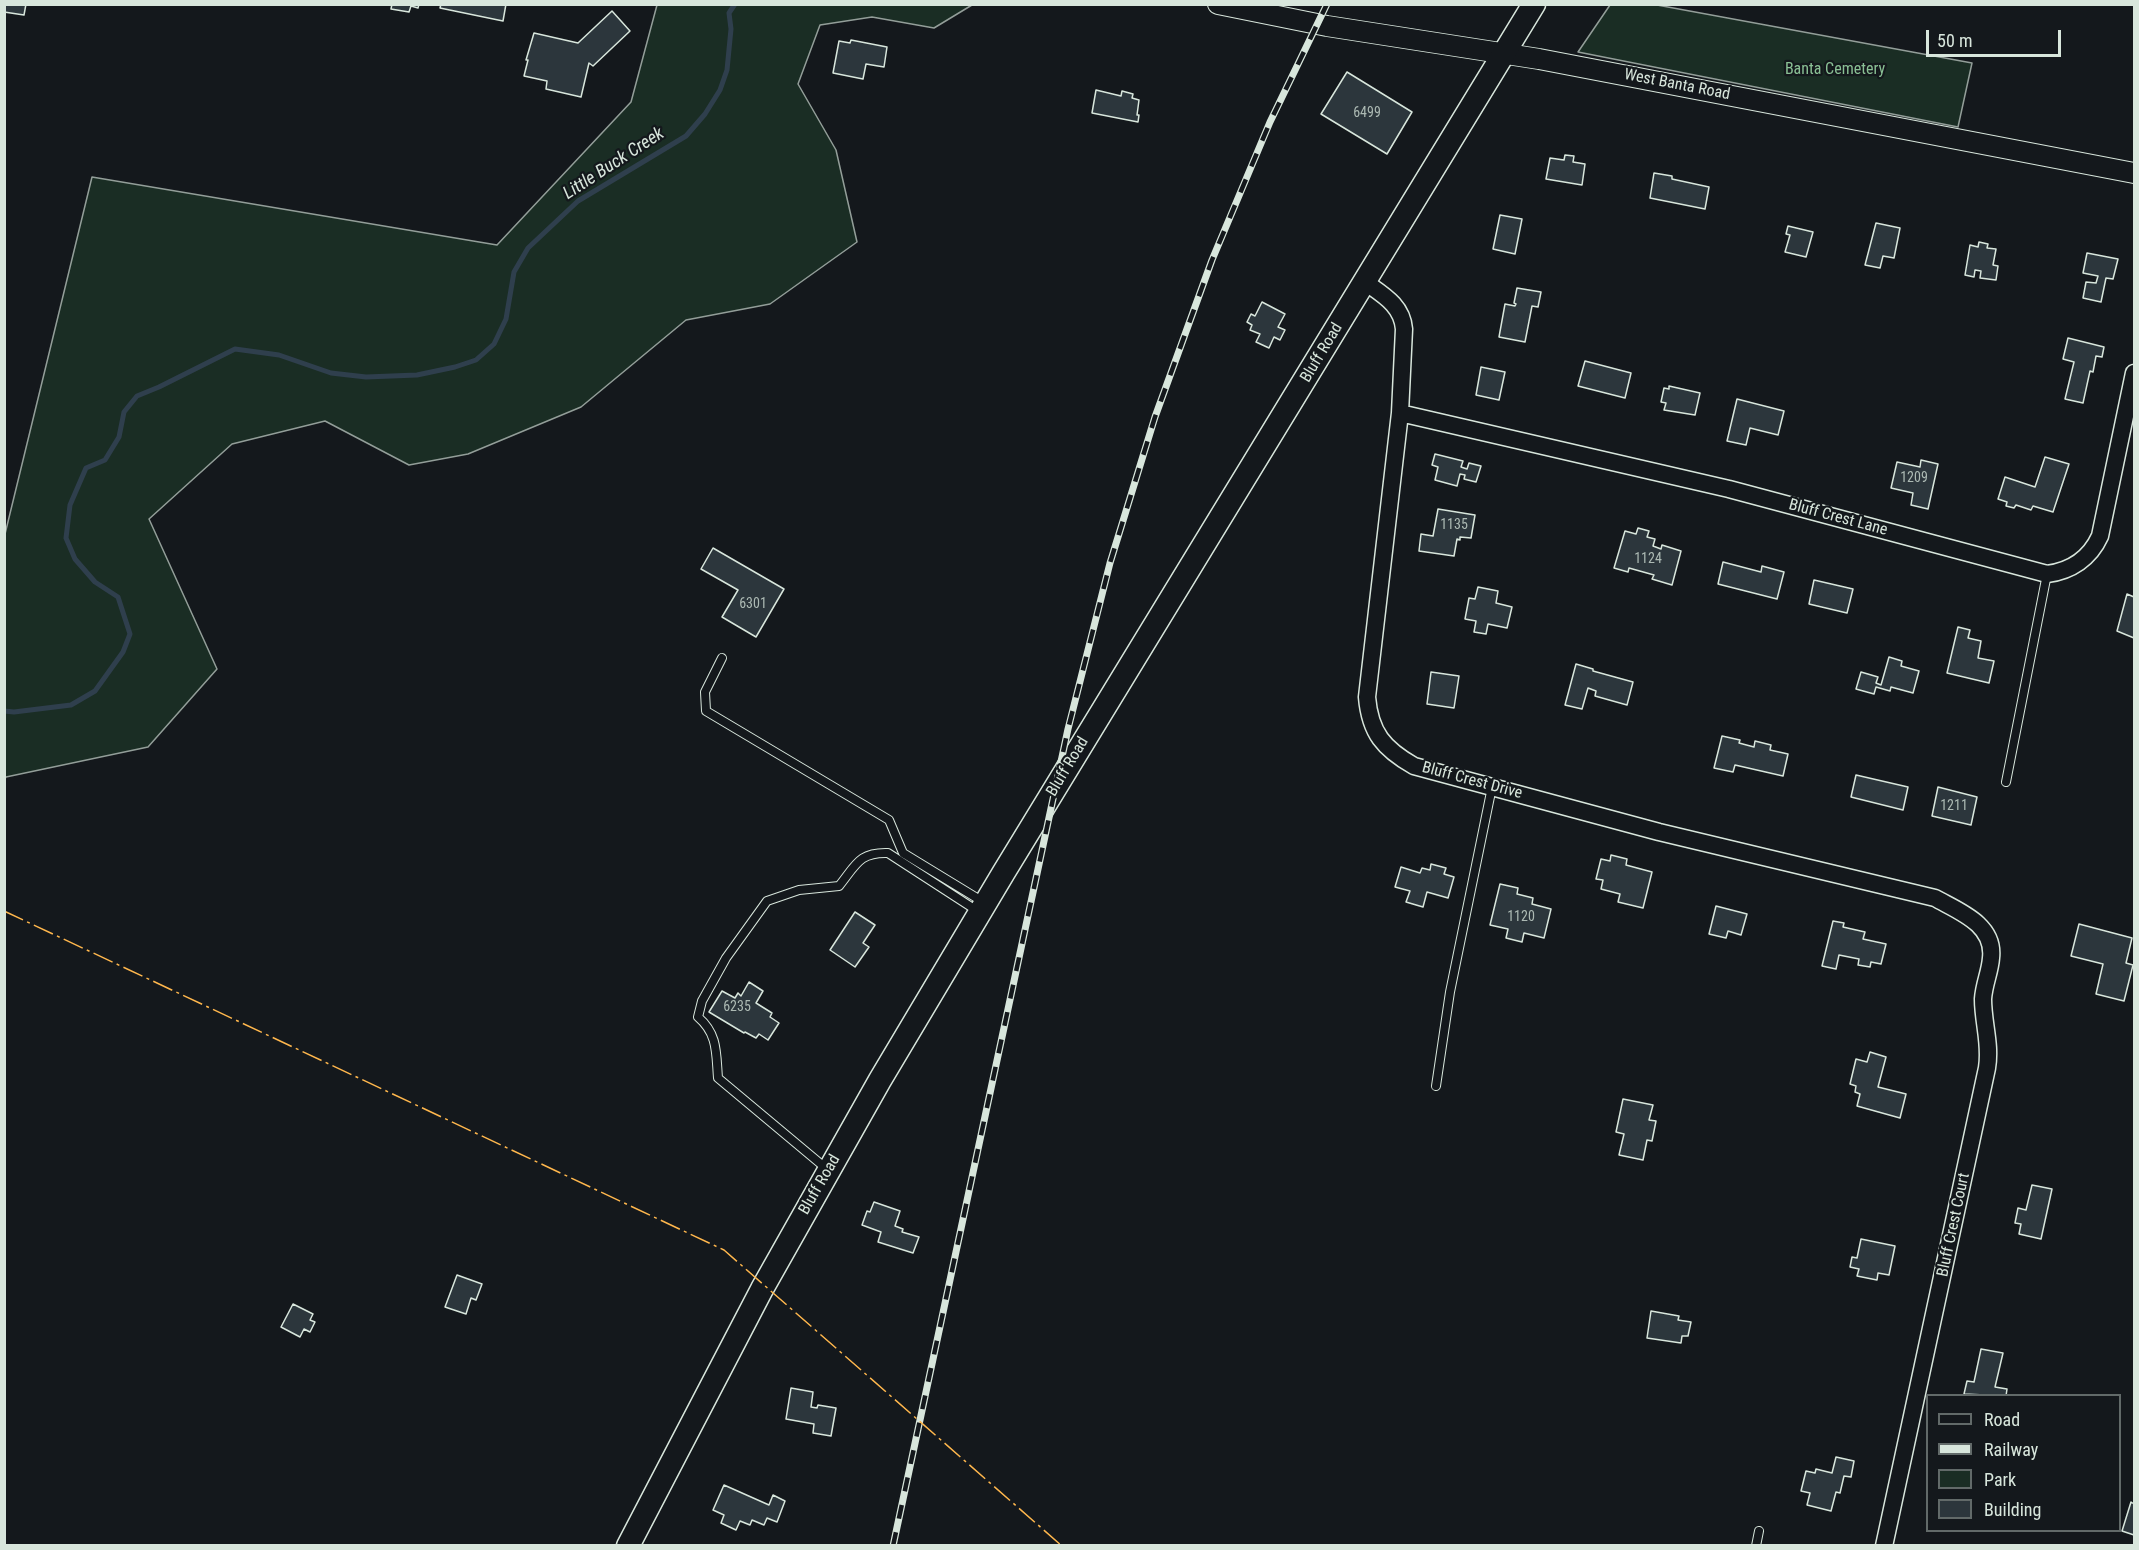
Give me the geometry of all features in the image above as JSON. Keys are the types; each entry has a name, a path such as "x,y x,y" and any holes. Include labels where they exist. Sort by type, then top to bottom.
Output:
{"main road":[{"name":"Bluff Road","path":"628,1545 762,1289 828,1170 982,908 1534,4"}],"street":[{"name":"West Banta Road","path":"1218,4 1327,26 1551,61 2134,173"},
{"name":"Bluff Crest Drive","path":"1365,282 1393,303 1403,318 1404,329 1400,413 1367,689 1369,714 1380,739 1392,753 1414,766 1659,832 1935,898 1964,913"},
{"path":"2047,574 2079,563 2092,550 2100,536 2134,373"},
{"name":"Bluff Crest Lane","path":"1400,413 1729,489 2047,574"},
{"name":"Bluff Crest Court","path":"1884,1545 1988,1060 1989,1041 1983,996 1992,956 1991,946 1983,929 1964,913"}],"lane":[{"path":"2006,782 2047,574"},
{"path":"722,658 705,692 706,711 889,820 903,853 982,908"},
{"path":"1436,1086 1450,992 1492,787"},
{"path":"828,1170 718,1078 716,1047 709,1026 698,1017 702,1001 726,958 767,901 799,890 839,886 860,860 872,853 888,853 982,908"},
{"path":"1756,1545 1759,1531"}],"green space":[{"path":"657,5 972,5 934,28 872,17 820,25 798,84 836,150 857,242 770,304 686,320 581,407 468,454 409,465 325,421 232,444 149,519 217,669 148,747 5,779 5,534 92,177 497,245 631,102"},
{"name":"Banta Cemetery","path":"1610,5 1657,5 1972,63 1958,127 1578,52"}],"building":[{"path":"4,4 26,4 24,15 4,12"},
{"path":"392,4 419,4 418,8 411,6 409,12 391,9"},
{"path":"441,4 506,4 503,21 440,8"},
{"path":"612,11 630,31 593,66 589,63 581,97 546,89 547,81 524,76 534,33 578,43"},
{"path":"851,40 887,47 884,67 866,64 863,79 833,73 839,41 850,43"},
{"path":"1347,72 1412,112 1387,154 1321,114"},
{"path":"1096,90 1121,96 1122,91 1133,94 1132,98 1139,100 1138,122 1092,113"},
{"path":"1565,155 1574,156 1573,162 1585,164 1582,185 1546,179 1550,158 1564,160"},
{"path":"1654,173 1709,187 1705,209 1650,198"},
{"path":"1500,215 1522,219 1515,254 1493,249"},
{"path":"1876,223 1900,228 1894,258 1883,256 1880,268 1865,265"},
{"path":"1788,226 1813,232 1806,257 1785,252 1790,235 1786,234"},
{"path":"1979,242 1988,244 1987,248 1996,249 1993,265 1998,266 1996,280 1980,278 1981,271 1975,270 1974,277 1965,275 1970,245 1978,247"},
{"path":"2087,253 2118,259 2113,279 2106,278 2101,302 2083,298 2086,282 2096,283 2098,276 2083,273"},
{"path":"1517,288 1541,292 1538,307 1532,306 1525,342 1499,337 1505,304 1515,306"},
{"path":"1262,302 1285,314 1278,327 1285,330 1280,340 1274,337 1269,348 1256,342 1260,334 1250,330 1252,325 1247,322 1251,314 1255,316"},
{"path":"2068,338 2104,347 2102,357 2096,356 2093,372 2090,371 2083,403 2065,399 2074,362 2063,359"},
{"path":"1585,361 1631,373 1625,398 1578,386"},
{"path":"1481,367 1505,372 1499,400 1476,395"},
{"path":"1669,386 1700,393 1695,415 1664,410 1666,403 1661,402 1664,388 1669,389"},
{"path":"1737,399 1784,411 1778,435 1750,428 1746,445 1727,441"},
{"path":"1435,454 1463,461 1461,467 1467,469 1469,463 1481,466 1476,482 1464,479 1465,475 1460,474 1457,486 1435,480 1438,467 1432,465"},
{"path":"2045,457 2069,464 2053,512 2033,506 2031,510 2016,505 2014,508 2006,506 2007,502 1998,499 2005,477 2035,487"},
{"path":"1921,460 1938,464 1928,509 1911,505 1913,493 1891,488 1897,462 1920,467"},
{"path":"1438,509 1475,515 1471,538 1457,539 1454,556 1419,551 1421,534 1433,536"},
{"path":"1638,528 1649,531 1647,537 1655,539 1653,546 1661,549 1662,545 1681,551 1672,585 1652,579 1654,575 1629,568 1628,572 1614,568 1625,531 1636,534"},
{"path":"713,548 784,589 756,637 722,617 738,590 701,569"},
{"path":"1723,562 1761,572 1762,566 1784,572 1777,599 1718,584"},
{"path":"1814,580 1853,589 1847,613 1809,604"},
{"path":"1478,587 1498,591 1496,603 1512,607 1507,628 1488,624 1486,634 1474,632 1476,621 1465,619 1469,598 1475,599"},
{"path":"2127,594 2134,597 2134,638 2117,631"},
{"path":"1958,627 1970,630 1968,638 1981,641 1978,658 1994,661 1989,683 1947,673"},
{"path":"1889,657 1902,661 1901,666 1919,671 1913,693 1891,687 1890,691 1876,687 1874,694 1856,689 1861,672 1878,677 1876,683 1881,685"},
{"path":"1576,664 1633,682 1627,705 1595,696 1596,691 1588,688 1582,709 1565,705"},
{"path":"1431,672 1459,676 1454,708 1427,704"},
{"path":"1722,736 1740,740 1739,743 1754,747 1755,741 1771,745 1770,750 1788,754 1783,776 1735,765 1733,772 1714,768"},
{"path":"1856,775 1908,787 1903,810 1851,797"},
{"path":"1938,787 1977,797 1971,825 1932,816"},
{"path":"1611,855 1627,859 1626,865 1652,872 1643,908 1618,902 1620,894 1601,889 1603,880 1596,879 1601,859 1610,861"},
{"path":"1431,864 1446,868 1444,874 1454,877 1448,898 1427,892 1423,907 1406,902 1410,891 1395,887 1401,867 1420,873 1422,868 1430,870"},
{"path":"1500,884 1518,888 1517,894 1533,898 1532,904 1551,909 1544,938 1524,933 1522,942 1506,938 1508,929 1490,925"},
{"path":"1716,906 1747,914 1741,935 1728,931 1726,938 1709,934"},
{"path":"855,912 875,925 863,943 869,947 855,967 830,950"},
{"path":"1833,921 1844,923 1843,927 1865,932 1863,939 1886,944 1881,964 1871,962 1870,967 1858,965 1859,959 1839,955 1836,969 1822,966"},
{"path":"2079,924 2132,938 2126,963 2133,965 2124,1001 2096,994 2103,964 2071,956"},
{"path":"749,982 763,991 756,1003 772,1013 770,1017 779,1023 768,1040 759,1034 756,1038 744,1033 709,1012 722,991 735,998 738,993 741,996"},
{"path":"1870,1052 1886,1057 1878,1087 1906,1094 1900,1118 1857,1106 1860,1094 1855,1092 1856,1086 1850,1084 1856,1059 1867,1062"},
{"path":"1623,1099 1653,1105 1649,1120 1656,1121 1652,1141 1647,1140 1643,1160 1619,1155 1624,1134 1616,1132"},
{"path":"2032,1185 2052,1189 2041,1239 2019,1234 2021,1224 2015,1223 2018,1208 2026,1210"},
{"path":"874,1202 900,1211 895,1226 903,1229 902,1232 919,1237 913,1253 878,1242 881,1232 862,1225 867,1211 870,1212"},
{"path":"1861,1239 1895,1246 1889,1275 1878,1273 1877,1280 1857,1276 1859,1269 1850,1267 1852,1257 1857,1258"},
{"path":"457,1275 482,1284 476,1300 471,1298 466,1314 445,1307"},
{"path":"293,1304 313,1314 310,1320 315,1322 310,1332 304,1329 300,1337 281,1327"},
{"path":"1651,1311 1679,1316 1678,1320 1691,1322 1688,1336 1682,1336 1681,1343 1647,1338"},
{"path":"1981,1349 2003,1353 1995,1387 2007,1389 2006,1394 1964,1394 1967,1381 1974,1382"},
{"path":"791,1388 813,1392 811,1407 817,1408 818,1405 836,1408 831,1436 813,1433 814,1424 786,1419"},
{"path":"1836,1457 1854,1461 1851,1477 1844,1476 1840,1493 1836,1492 1831,1511 1807,1505 1810,1493 1801,1491 1806,1471 1815,1473 1816,1469 1832,1473"},
{"path":"724,1485 769,1505 773,1495 785,1501 777,1522 767,1518 764,1525 752,1520 750,1525 740,1521 736,1530 721,1523 724,1515 713,1510"},
{"path":"2131,1502 2134,1504 2134,1535 2122,1531"}],"waterway":[{"name":"Little Buck Creek","path":"4,711 14,712 71,705 95,691 123,652 130,634 118,597 95,582 75,559 66,538 70,505 86,468 105,460 119,437 124,412 137,396 235,349 279,355 331,373 366,377 417,375 476,360 494,344 506,319 514,272 528,248 578,201 686,136 705,114 720,90 727,70 731,29 729,13 735,4"}],"railway":[{"path":"893,1546 1068,729 1110,563 1155,417 1212,260 1270,122 1327,4"}],"power":[{"path":"4,911 724,1250 1062,1546"}]}
